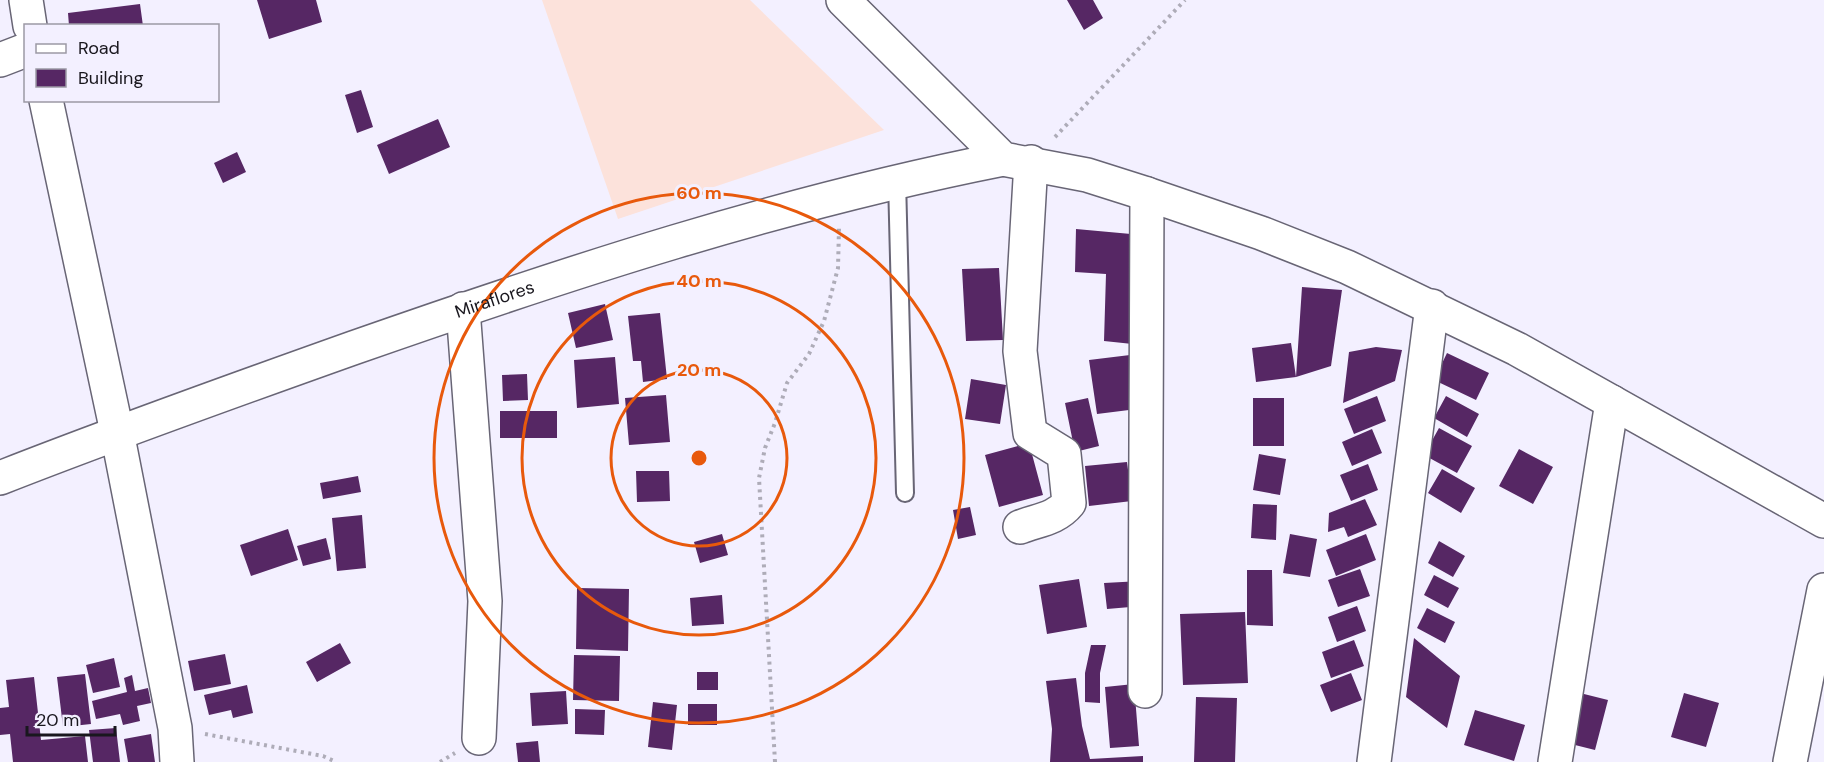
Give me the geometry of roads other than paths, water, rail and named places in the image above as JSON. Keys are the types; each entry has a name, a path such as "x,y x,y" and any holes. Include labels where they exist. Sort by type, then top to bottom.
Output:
{"street":[{"path":"26,0 30,24"},
{"path":"843,0 1017,161 1087,175 1261,233 1432,306 1612,402 1824,521"},
{"path":"0,60 24,51"},
{"path":"46,102 117,432 175,728 177,762"},
{"path":"1017,161 1020,351 1030,433 1064,454 1069,503 1062,511 1048,519 1020,527"},
{"name":"Miraflores","path":"0,478 117,432 463,309 737,222 897,180 1017,161"},
{"path":"1145,691 1147,194"},
{"path":"1374,762 1432,306"},
{"path":"463,309 485,601 479,738"},
{"path":"1555,762 1612,402"},
{"path":"1790,762 1824,590"}],"lane":[{"path":"897,180 905,493"}]}
